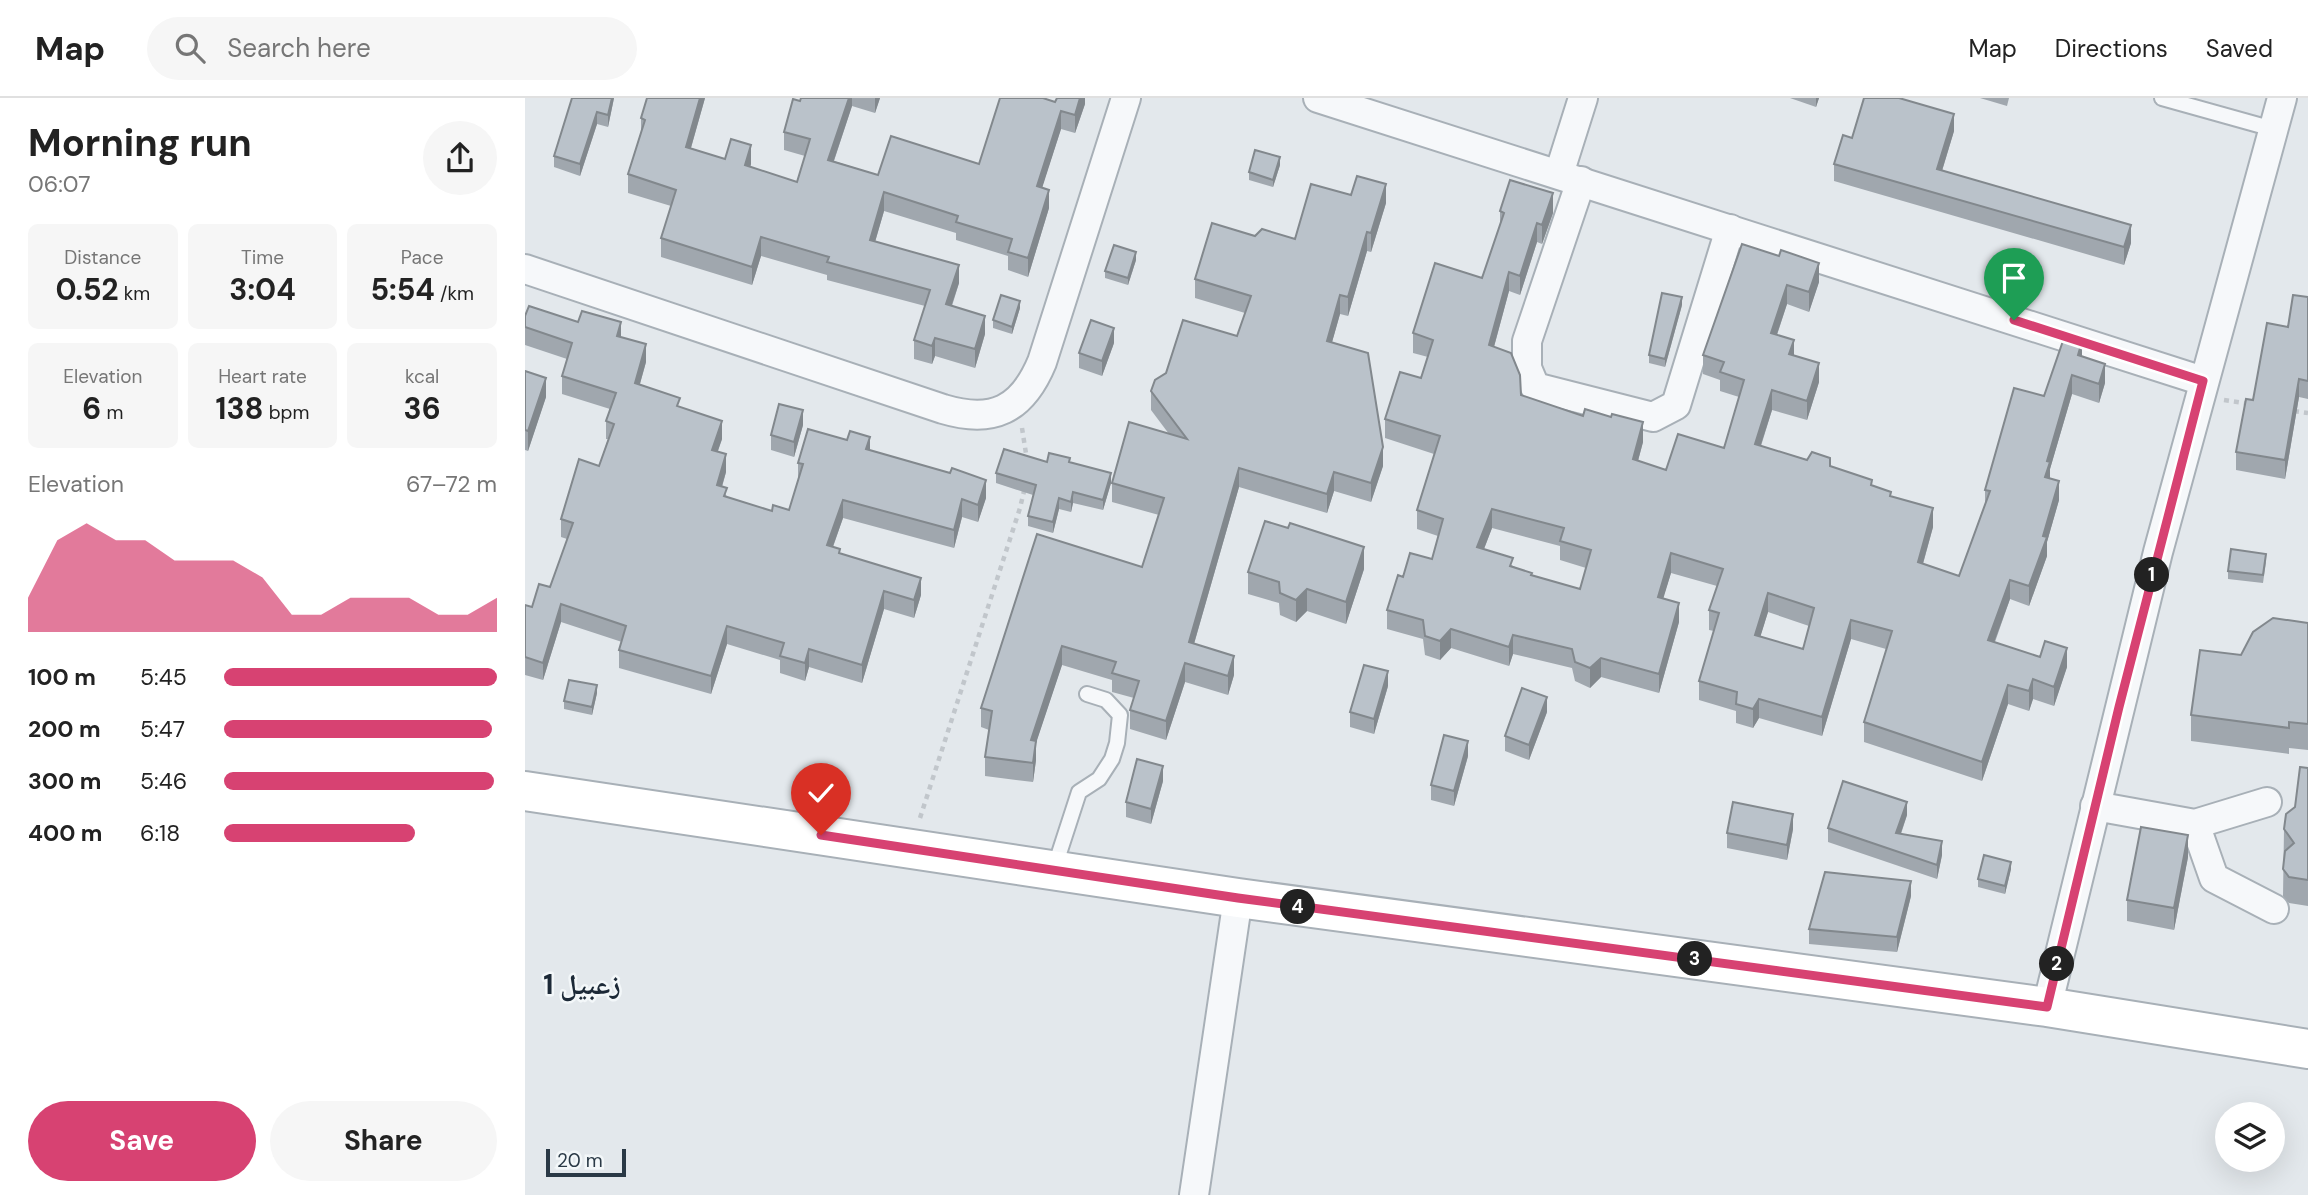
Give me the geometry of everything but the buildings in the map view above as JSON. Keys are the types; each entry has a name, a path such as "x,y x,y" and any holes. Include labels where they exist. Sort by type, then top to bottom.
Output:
{"street":[{"path":"525,269 967,416 992,414 1014,404 1032,385 1042,362 1126,98"},
{"path":"1318,98 1730,229 2201,388"},
{"path":"1583,98 1570,177 1527,341 1527,368 1535,387 1653,417 1676,405 1730,229"},
{"path":"2047,1007 2122,694 2201,388 2282,98"},
{"path":"525,790 1238,898 2047,1007 2308,1049"},
{"path":"2095,806 2195,824 2267,802"},
{"path":"2195,824 2214,878 2274,909"},
{"path":"1194,1195 1238,898"}],"lane":[{"path":"2162,98 2273,130"},
{"path":"1053,870 1079,792 1099,779 1112,759 1117,743 1120,715 1106,700 1087,694"}],"path":[{"path":"2201,388 2254,405"},
{"path":"1014,404 1023,429 1027,469"},
{"path":"2281,409 2308,414"},
{"path":"910,849 1020,508 1026,482"}],"district":[{"name":"زعبيل 1","path":"582,984"}],"route":[{"path":"821,835 1238,898 2047,1007 2119,707 2203,381 2014,320"}]}
